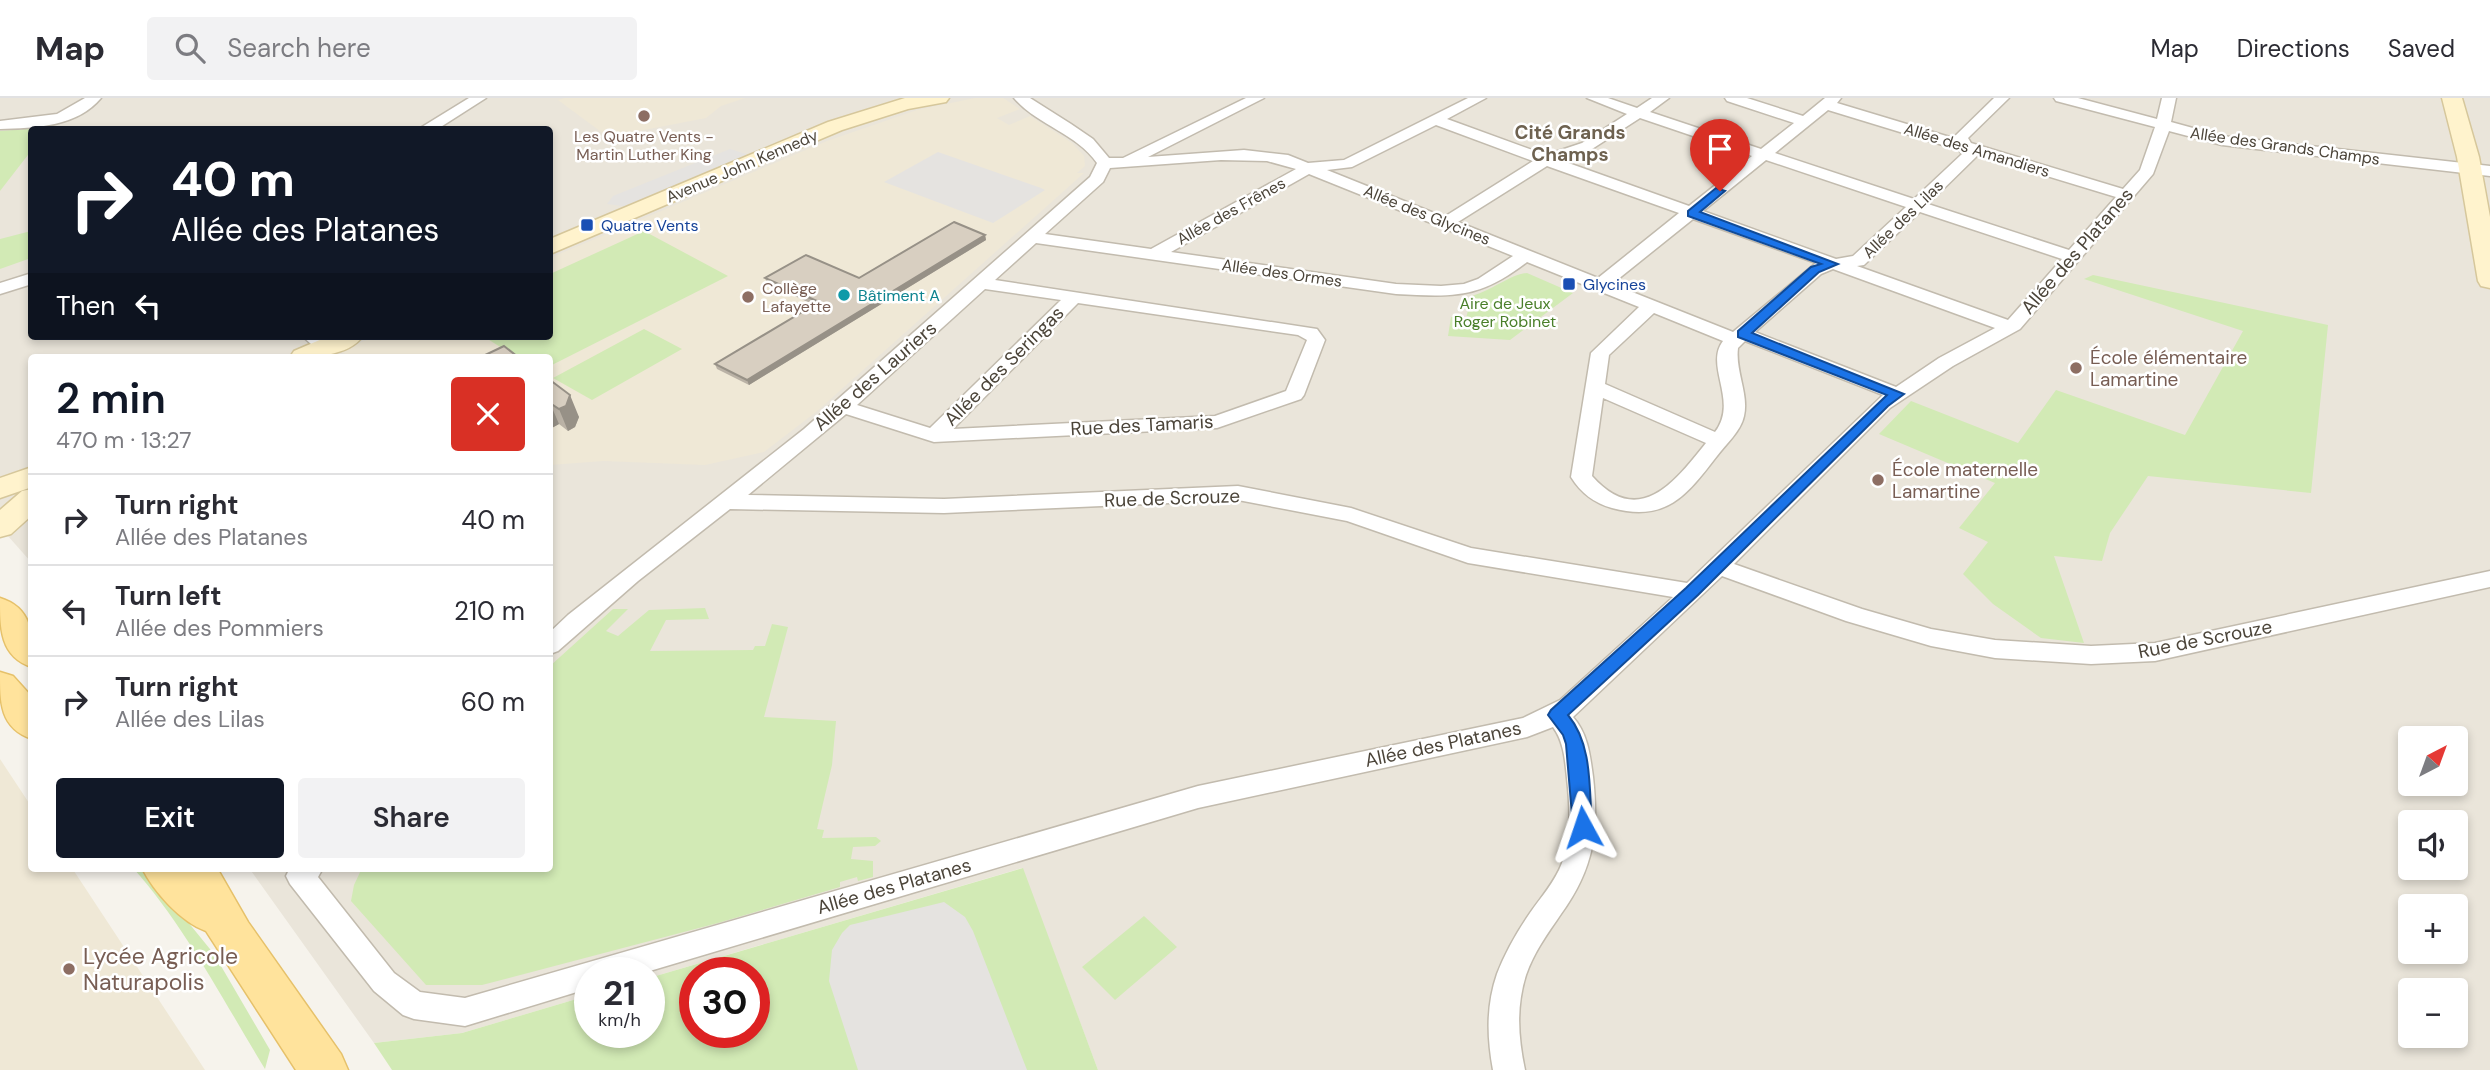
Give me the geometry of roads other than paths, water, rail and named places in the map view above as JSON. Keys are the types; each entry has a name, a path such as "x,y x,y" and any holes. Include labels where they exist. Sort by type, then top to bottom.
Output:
{"main road":[{"name":"Avenue John Kennedy","path":"553,246 835,126 905,104 939,98"},
{"path":"2452,98 2480,171 2490,281"},
{"path":"313,347 337,340"},
{"path":"0,489 28,478"},
{"path":"0,527 28,502"},
{"path":"0,611 28,649"},
{"path":"0,648 28,671"},
{"path":"0,687 28,719"},
{"path":"167,872 232,936"},
{"path":"197,872 232,936 324,1070"}],"street":[{"path":"0,125 64,118 79,112 94,98"},
{"path":"431,126 480,98"},
{"path":"1021,98 1084,138 1114,163 1257,98"},
{"path":"1310,167 1347,164 1479,98"},
{"path":"1594,98 2072,257"},
{"path":"1446,223 1545,160 1587,146 1662,98"},
{"path":"1732,98 1807,122"},
{"name":"Allée des Lilas","path":"1739,337 1815,270 1832,264 1858,261 1969,155 1960,137 2002,98"},
{"name":"Allée des Grands Champs","path":"2061,98 2222,140 2480,171"},
{"name":"Allée des Platanes","path":"653,957 1198,797 1527,727 1557,715 1692,592 1883,404 1946,362 2010,327 2147,171 2163,126 2169,98"},
{"path":"1600,285 1831,102"},
{"name":"Allée des Amandiers","path":"1831,102 1966,148 2126,195"},
{"path":"1435,120 2010,327"},
{"name":"Allée des Glycines","path":"1114,163 1139,165 1243,155 1272,156 1310,167 1651,306 1739,337"},
{"name":"Allée des Lauriers","path":"553,642 599,599 840,407 1114,163"},
{"name":"Allée des Frênes","path":"1153,255 1310,167"},
{"name":"Allée des Ormes","path":"1030,237 1395,289 1444,290 1483,284 1526,255"},
{"path":"0,289 28,279"},
{"name":"Rue des Tamaris","path":"840,407 934,436 1217,422 1294,394 1316,340 1310,333 1298,330 981,283"},
{"name":"Allée des Seringas","path":"934,436 1074,297"},
{"path":"1651,306 1600,353 1581,477 1590,490 1606,499 1630,506 1655,505 1671,495 1718,441 1738,413 1726,357 1729,346 1739,337 1897,394"},
{"path":"1595,387 1718,441"},
{"name":"Rue de Scrouze","path":"724,502 944,506 1238,494 1351,515 1468,555 1692,592"},
{"name":"Rue de Scrouze","path":"1718,566 1900,629 1981,647 2052,655 2100,656 2155,652 2490,579"},
{"path":"1509,1070 1503,1027 1504,999 1509,977 1520,950 1571,875 1582,840 1575,744 1572,732 1557,715"},
{"path":"304,872 384,982 414,1005 465,1012 574,980"}],"place":[{"name":"Les Quatre Vents - Martin Luther King","path":"644,116"},
{"name":"Quatre Vents","path":"587,225"},
{"name":"Glycines","path":"1569,284"},
{"name":"Bâtiment A","path":"844,295"},
{"name":"Collège Lafayette","path":"748,297"},
{"name":"École élémentaire Lamartine","path":"2076,368"},
{"name":"École maternelle Lamartine","path":"1878,480"},
{"name":"Lycée Agricole Naturapolis","path":"69,969"}],"district":[{"name":"Cité Grands Champs","path":"1570,143"}],"park label":[{"name":"Aire de Jeux Roger Robinet","path":"1505,312"}]}
